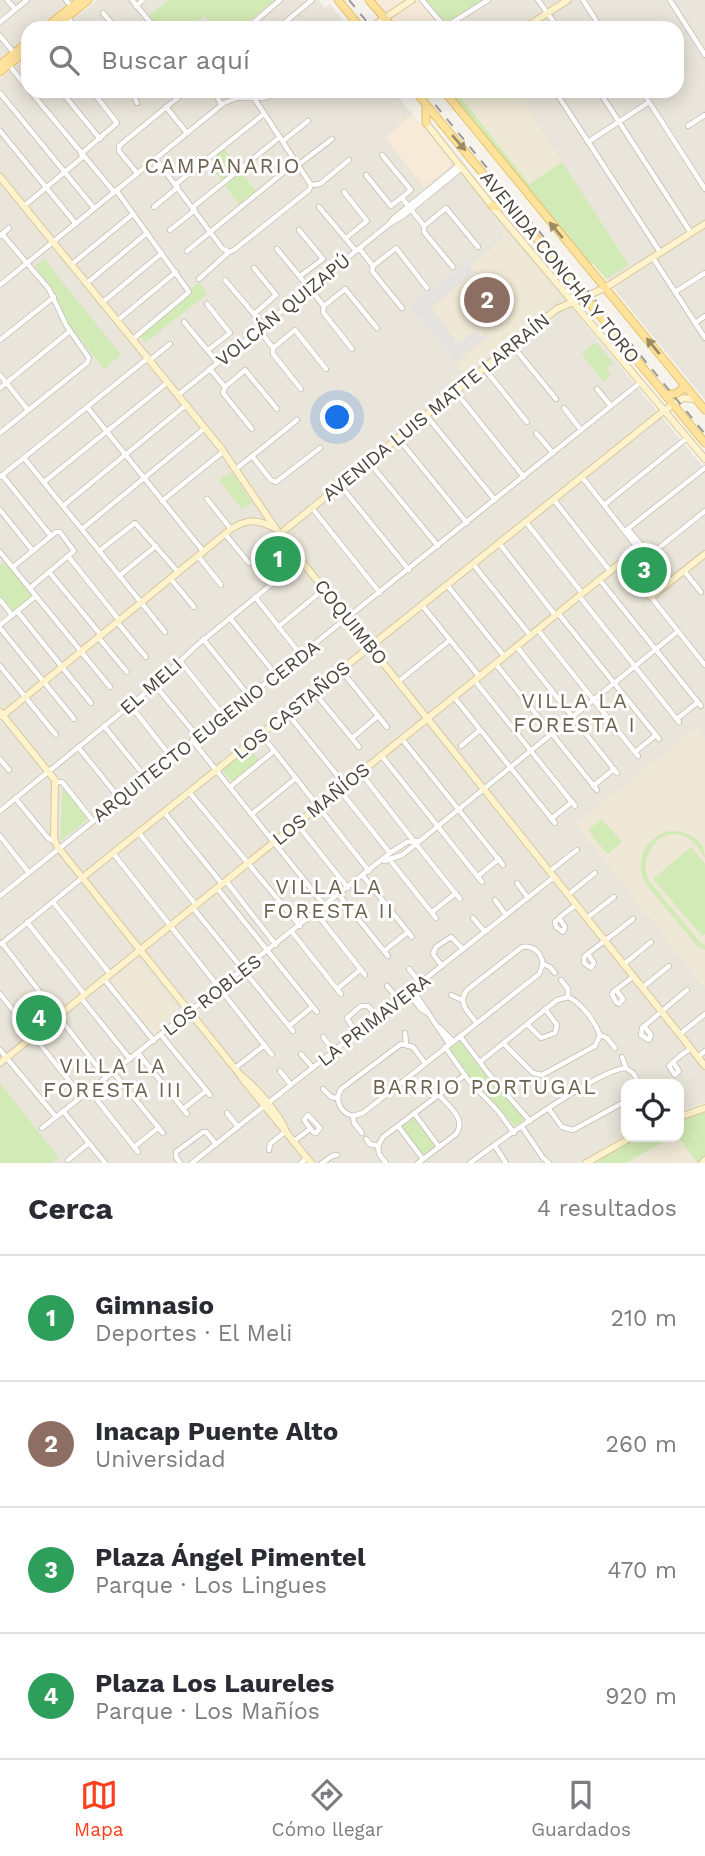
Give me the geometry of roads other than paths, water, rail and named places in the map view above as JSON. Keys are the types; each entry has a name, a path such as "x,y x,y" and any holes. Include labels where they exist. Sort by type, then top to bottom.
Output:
{"main road":[{"path":"52,21 69,3 80,0"},
{"path":"62,21 88,0"},
{"path":"338,0 355,21"},
{"path":"369,0 387,21"},
{"path":"0,72 15,53 21,51"},
{"path":"4,65 21,53"},
{"name":"AVENIDA CONCHA Y TORO","path":"420,98 705,443"},
{"name":"AVENIDA CONCHA Y TORO","path":"450,98 606,288 682,389 705,410"},
{"path":"426,105 426,123"},
{"path":"492,206 513,208"},
{"path":"664,394 676,394 682,389"}],"street":[{"path":"7,0 15,9"},
{"path":"0,22 27,0"},
{"path":"132,0 149,21"},
{"path":"136,6 143,0"},
{"path":"255,21 280,0"},
{"path":"286,21 312,0"},
{"path":"380,21 412,0"},
{"path":"422,0 439,21"},
{"path":"454,21 487,0"},
{"path":"538,0 553,21"},
{"path":"535,21 568,0"},
{"path":"583,0 596,21"},
{"path":"670,0 683,21"},
{"path":"103,13 110,21"},
{"path":"67,17 70,21"},
{"path":"684,22 705,55"},
{"path":"0,36 15,53"},
{"path":"4,65 21,82"},
{"path":"0,93 94,208"},
{"path":"36,98 115,191 189,292 133,339"},
{"path":"67,98 100,139"},
{"path":"24,206 117,123 97,98"},
{"path":"136,98 137,103"},
{"path":"137,173 119,147 177,98"},
{"path":"218,98 221,105"},
{"path":"0,285 221,105 233,99 254,98 311,185"},
{"path":"560,98 661,253"},
{"path":"604,98 691,233"},
{"path":"646,98 705,190"},
{"path":"588,142 649,102"},
{"path":"166,107 187,133"},
{"path":"154,207 264,114"},
{"path":"688,126 705,115"},
{"path":"170,230 194,208 308,121"},
{"name":"AVENIDA CONCHA Y TORO","path":"426,123 492,206 705,459"},
{"path":"0,131 76,223"},
{"path":"187,251 297,163 332,139"},
{"path":"366,175 391,206 411,190 382,155"},
{"path":"155,158 223,250 229,252"},
{"path":"311,185 318,184 349,160"},
{"name":"VOLCÁN QUIZAPÚ","path":"178,395 461,167"},
{"name":"COQUIMBO","path":"0,177 205,428 278,532 705,1066"},
{"path":"199,279 229,252 309,190 311,185"},
{"path":"344,192 367,221 346,238"},
{"path":"402,198 424,226 424,232 453,267"},
{"path":"318,207 373,266 372,271 402,308"},
{"path":"424,226 446,208 478,247"},
{"path":"72,264 133,214"},
{"name":"AVENIDA LUIS MATTE LARRAÍN","path":"278,532 312,508 557,309 606,288 705,224"},
{"path":"0,433 88,362 89,358 70,331 54,297 28,262 1,235 9,228"},
{"path":"299,230 323,259 300,276"},
{"path":"87,283 147,233"},
{"path":"373,266 396,248 427,288"},
{"path":"277,249 324,306"},
{"path":"103,302 162,253"},
{"path":"653,258 705,338"},
{"path":"254,268 276,295 254,314"},
{"path":"118,320 176,272"},
{"path":"675,292 705,273"},
{"path":"225,280 254,314 273,348 273,354 301,389"},
{"path":"352,349 323,312 324,306 345,289 377,328"},
{"path":"0,340 54,297"},
{"path":"207,304 230,333 208,350"},
{"path":"695,323 705,316"},
{"path":"184,322 218,363"},
{"path":"273,348 295,330 327,369"},
{"path":"0,388 70,331"},
{"path":"51,536 1,476 170,344"},
{"path":"512,345 556,398"},
{"path":"484,368 527,422"},
{"path":"210,369 225,387"},
{"path":"252,429 223,393 225,387 245,370 277,409"},
{"path":"0,375 28,410"},
{"path":"44,482 168,382"},
{"name":"ARQUITECTO EUGENIO CERDA","path":"1,893 642,382"},
{"path":"597,389 611,407"},
{"path":"682,389 696,399"},
{"name":"LOS CASTAÑOS","path":"1,944 673,404 682,389"},
{"path":"455,391 524,477"},
{"path":"63,506 186,405"},
{"path":"87,407 162,501 221,585"},
{"path":"564,408 582,430"},
{"path":"426,415 495,500"},
{"path":"236,469 297,420"},
{"path":"82,529 205,428"},
{"path":"536,433 553,453"},
{"path":"398,438 467,523"},
{"path":"604,505 688,438"},
{"path":"252,456 275,482 320,448"},
{"path":"162,501 223,451"},
{"path":"24,458 165,632"},
{"path":"369,462 438,546"},
{"path":"626,530 705,468"},
{"path":"582,477 671,581"},
{"path":"340,485 409,570"},
{"path":"207,499 231,528"},
{"path":"554,500 610,571"},
{"path":"312,508 380,593"},
{"path":"0,510 33,551"},
{"path":"650,555 705,511"},
{"path":"54,842 56,782 1,715 231,528 243,522 254,521 264,523 278,532"},
{"path":"526,522 678,721 699,704 599,579"},
{"path":"99,551 135,523 178,572"},
{"path":"13,567 59,531 74,550 30,588"},
{"path":"225,534 248,563"},
{"path":"499,543 657,737 636,754 537,629"},
{"path":"119,576 156,546"},
{"name":"LOS MAÑÍOS","path":"0,1063 622,563 623,558 639,546"},
{"path":"0,552 110,687"},
{"path":"651,597 705,554"},
{"path":"68,556 146,657"},
{"path":"0,563 6,558"},
{"name":"EL MELI","path":"0,811 155,685 204,639 301,560"},
{"path":"622,563 705,664"},
{"path":"473,564 530,635"},
{"path":"684,570 701,592"},
{"path":"49,572 127,672"},
{"path":"170,578 194,607"},
{"path":"447,585 505,656"},
{"path":"278,626 324,589"},
{"path":"36,596 0,627 74,719"},
{"path":"255,597 301,655"},
{"path":"0,600 62,667 91,703"},
{"path":"422,605 574,804 553,821 454,696"},
{"path":"230,618 276,676"},
{"name":"LOS ROBLES","path":"42,1128 382,861 416,842 459,809 677,632"},
{"path":"204,639 249,696"},
{"path":"399,681 450,640"},
{"path":"495,663 595,788 616,771 516,646"},
{"path":"180,662 224,716"},
{"path":"0,666 56,735"},
{"path":"341,670 387,727"},
{"path":"155,685 216,770 325,906"},
{"path":"314,692 359,747"},
{"path":"130,705 171,757"},
{"path":"287,713 436,918"},
{"path":"352,738 378,716"},
{"path":"104,726 146,778"},
{"path":"461,746 480,730"},
{"path":"261,734 369,871"},
{"path":"402,738 503,865"},
{"path":"79,747 120,799"},
{"path":"230,787 274,751"},
{"path":"381,755 482,882"},
{"path":"0,759 9,770"},
{"path":"360,772 460,899"},
{"path":"252,814 296,778"},
{"path":"56,782 62,782 93,821"},
{"path":"190,792 300,926"},
{"path":"15,798 47,838 54,842 294,1141 307,1161"},
{"path":"164,812 221,885 267,952 317,1013"},
{"path":"297,824 348,888"},
{"path":"139,833 293,1031"},
{"path":"0,836 29,873"},
{"name":"LA PRIMAVERA","path":"192,1163 528,898 577,850"},
{"path":"113,853 272,1055"},
{"path":"478,876 499,859"},
{"path":"569,894 595,873"},
{"path":"363,876 410,935 384,951"},
{"path":"517,883 528,898"},
{"path":"221,885 276,945"},
{"path":"432,912 456,893"},
{"path":"339,895 388,956"},
{"path":"587,918 614,897"},
{"path":"495,900 506,915"},
{"path":"52,902 154,1041"},
{"path":"559,918 576,904"},
{"path":"316,913 365,975"},
{"path":"473,918 485,932"},
{"path":"587,954 633,919"},
{"path":"27,922 130,1059"},
{"path":"292,932 341,994"},
{"path":"442,966 433,954 436,947 451,937 463,949"},
{"path":"624,964 651,943"},
{"path":"1,944 106,1078"},
{"path":"323,1089 337,1098 344,1112 353,1116 363,1113 539,974 543,964 535,949 522,947 467,990 462,1000 476,1022"},
{"path":"543,964 555,973"},
{"path":"642,987 669,966"},
{"path":"409,969 421,983"},
{"path":"337,989 360,970"},
{"path":"616,990 634,976"},
{"path":"561,980 568,989 568,997"},
{"path":"387,986 399,1000"},
{"path":"644,1027 687,990"},
{"path":"410,991 421,1009 438,1027 465,1075 514,1133"},
{"path":"0,994 82,1097"},
{"path":"451,995 462,1000"},
{"path":"480,1062 561,997 575,1000 595,1024 600,1035 607,1038 615,1048"},
{"path":"356,1034 347,1021 349,1016 365,1005 377,1017"},
{"path":"289,1026 312,1007"},
{"path":"527,1024 541,1038 555,1033 557,1026 545,1009"},
{"path":"680,1034 705,1014"},
{"path":"405,1033 406,1044"},
{"path":"138,1053 185,1112 208,1093 161,1035"},
{"path":"460,1035 530,1121"},
{"path":"504,1044 531,1071 539,1075 594,1046 600,1035"},
{"path":"323,1037 334,1051"},
{"path":"337,1098 343,1088 396,1046 406,1044 412,1047 425,1063"},
{"path":"235,1068 265,1045"},
{"path":"673,1062 691,1048"},
{"path":"0,1051 56,1117"},
{"path":"698,1057 705,1051"},
{"path":"301,1054 313,1068"},
{"path":"622,1057 626,1068 637,1079"},
{"path":"470,1163 549,1109 604,1076 626,1068"},
{"path":"280,1071 291,1085"},
{"path":"113,1072 163,1133"},
{"path":"386,1163 379,1154 381,1139 465,1075"},
{"path":"90,1091 136,1149 158,1128"},
{"path":"418,1163 456,1135 461,1126 458,1116 439,1095"},
{"path":"549,1109 562,1127 573,1130 621,1104"},
{"path":"684,1114 705,1108"},
{"path":"63,1111 105,1163"},
{"path":"227,1113 238,1127"},
{"path":"414,1113 439,1147"},
{"path":"353,1116 354,1123 362,1133"},
{"path":"398,1126 423,1159"},
{"path":"522,1127 544,1161 550,1163"},
{"path":"294,1141 310,1129"},
{"path":"269,1150 270,1144 286,1131"},
{"path":"180,1163 176,1152 203,1132 216,1144"},
{"path":"366,1139 370,1144 378,1146"},
{"path":"586,1163 623,1142"},
{"path":"68,1160 89,1143"},
{"path":"495,1146 506,1163"},
{"path":"322,1163 337,1155"}],"railway":[{"path":"349,0 366,21"},
{"path":"430,98 705,434"}],"place":[{"name":"Inacap Puente Alto","path":"487,300"},
{"name":"Gimnasio","path":"278,559"},
{"name":"Plaza Ángel Pimentel","path":"644,570"},
{"name":"Plaza Los Laureles","path":"39,1018"}],"district":[{"name":"CAMPANARIO","path":"223,165"},
{"name":"VILLA LA FORESTA I","path":"575,712"},
{"name":"VILLA LA FORESTA II","path":"329,898"},
{"name":"VILLA LA FORESTA III","path":"113,1077"},
{"name":"BARRIO PORTUGAL","path":"485,1086"}]}
